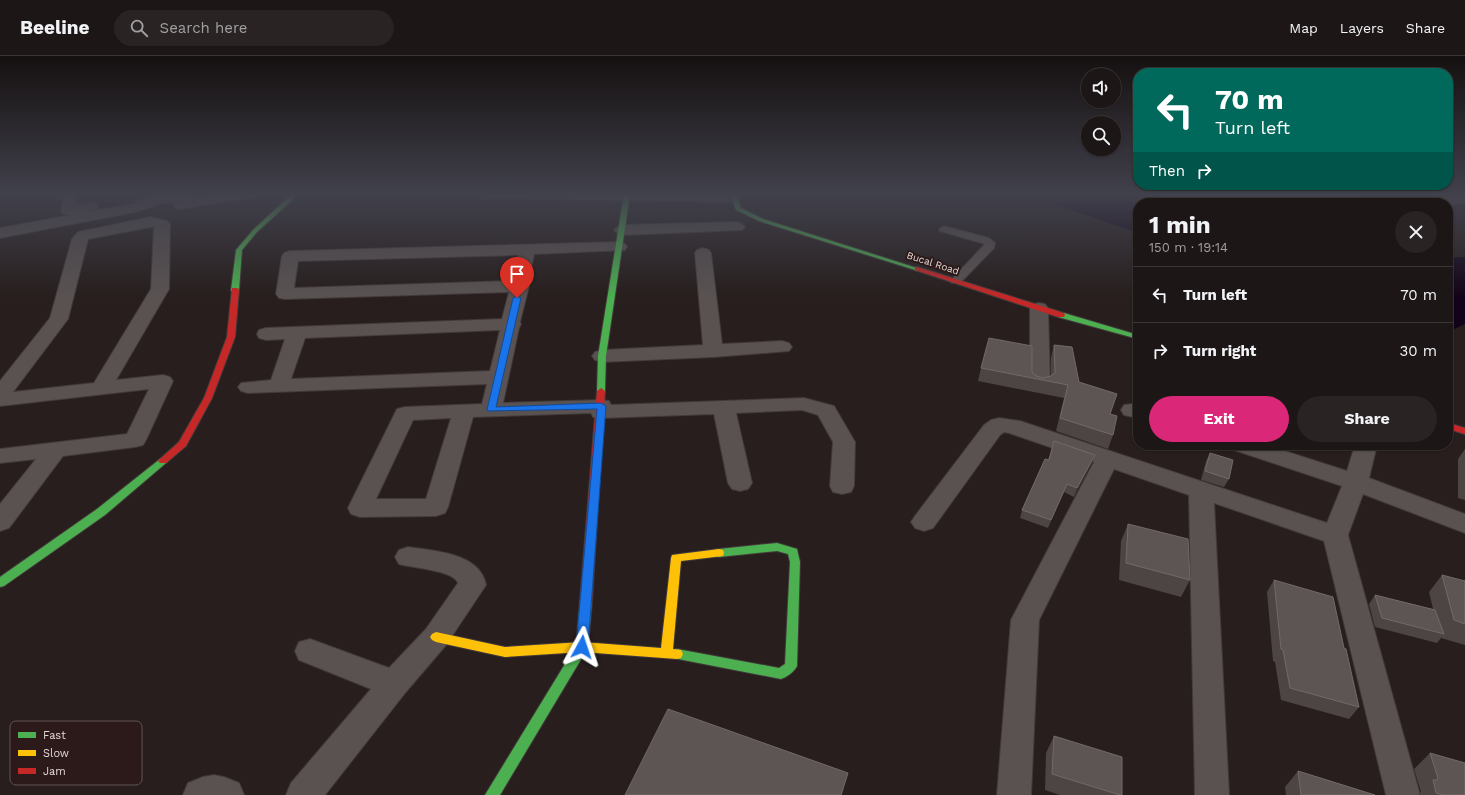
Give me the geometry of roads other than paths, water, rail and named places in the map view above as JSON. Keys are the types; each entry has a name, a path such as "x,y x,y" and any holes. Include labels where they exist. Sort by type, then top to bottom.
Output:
{"street":[{"path":"0,233 17,228"},
{"path":"0,395 59,319 80,239 83,236 119,228"},
{"path":"102,387 160,289 162,228"},
{"path":"0,583 101,512 183,444 208,398 231,337 238,250 258,228"},
{"path":"492,795 582,647 601,409 602,356 622,230 680,228"},
{"name":"Bucal Road","path":"788,228 1039,308 1133,336"},
{"path":"520,286 285,294 290,256 619,247"},
{"path":"491,410 512,324 527,249"},
{"path":"703,253 713,351"},
{"path":"1039,308 1040,384"},
{"path":"266,334 512,324"},
{"path":"279,386 297,333"},
{"path":"602,356 782,347"},
{"path":"248,387 499,377"},
{"path":"0,400 162,381 135,440 0,456"},
{"path":"464,411 436,507 360,508 405,414 464,411 724,408 804,404 826,411 844,442 842,486"},
{"path":"724,408 740,483"},
{"path":"924,522 992,430 999,425 1012,426 1335,535"},
{"path":"1453,427 1465,431"},
{"path":"0,522 56,449"},
{"path":"1257,450 1356,482 1465,524"},
{"path":"1365,450 1356,482 1335,535 1403,795"},
{"path":"1014,795 1025,620 1107,459"},
{"path":"1201,491 1212,795"},
{"path":"436,637 496,651 513,652 582,647 668,652 781,674 791,666 795,562 793,552 777,547 676,558 668,652"},
{"path":"303,795 394,684 436,637 472,585 473,580 471,575 463,570 451,565 408,557"},
{"path":"310,651 394,684"},
{"path":"200,795 203,793 218,792 227,795"}],"lane":[{"path":"944,229 985,240 990,243 990,246 956,281"}]}
